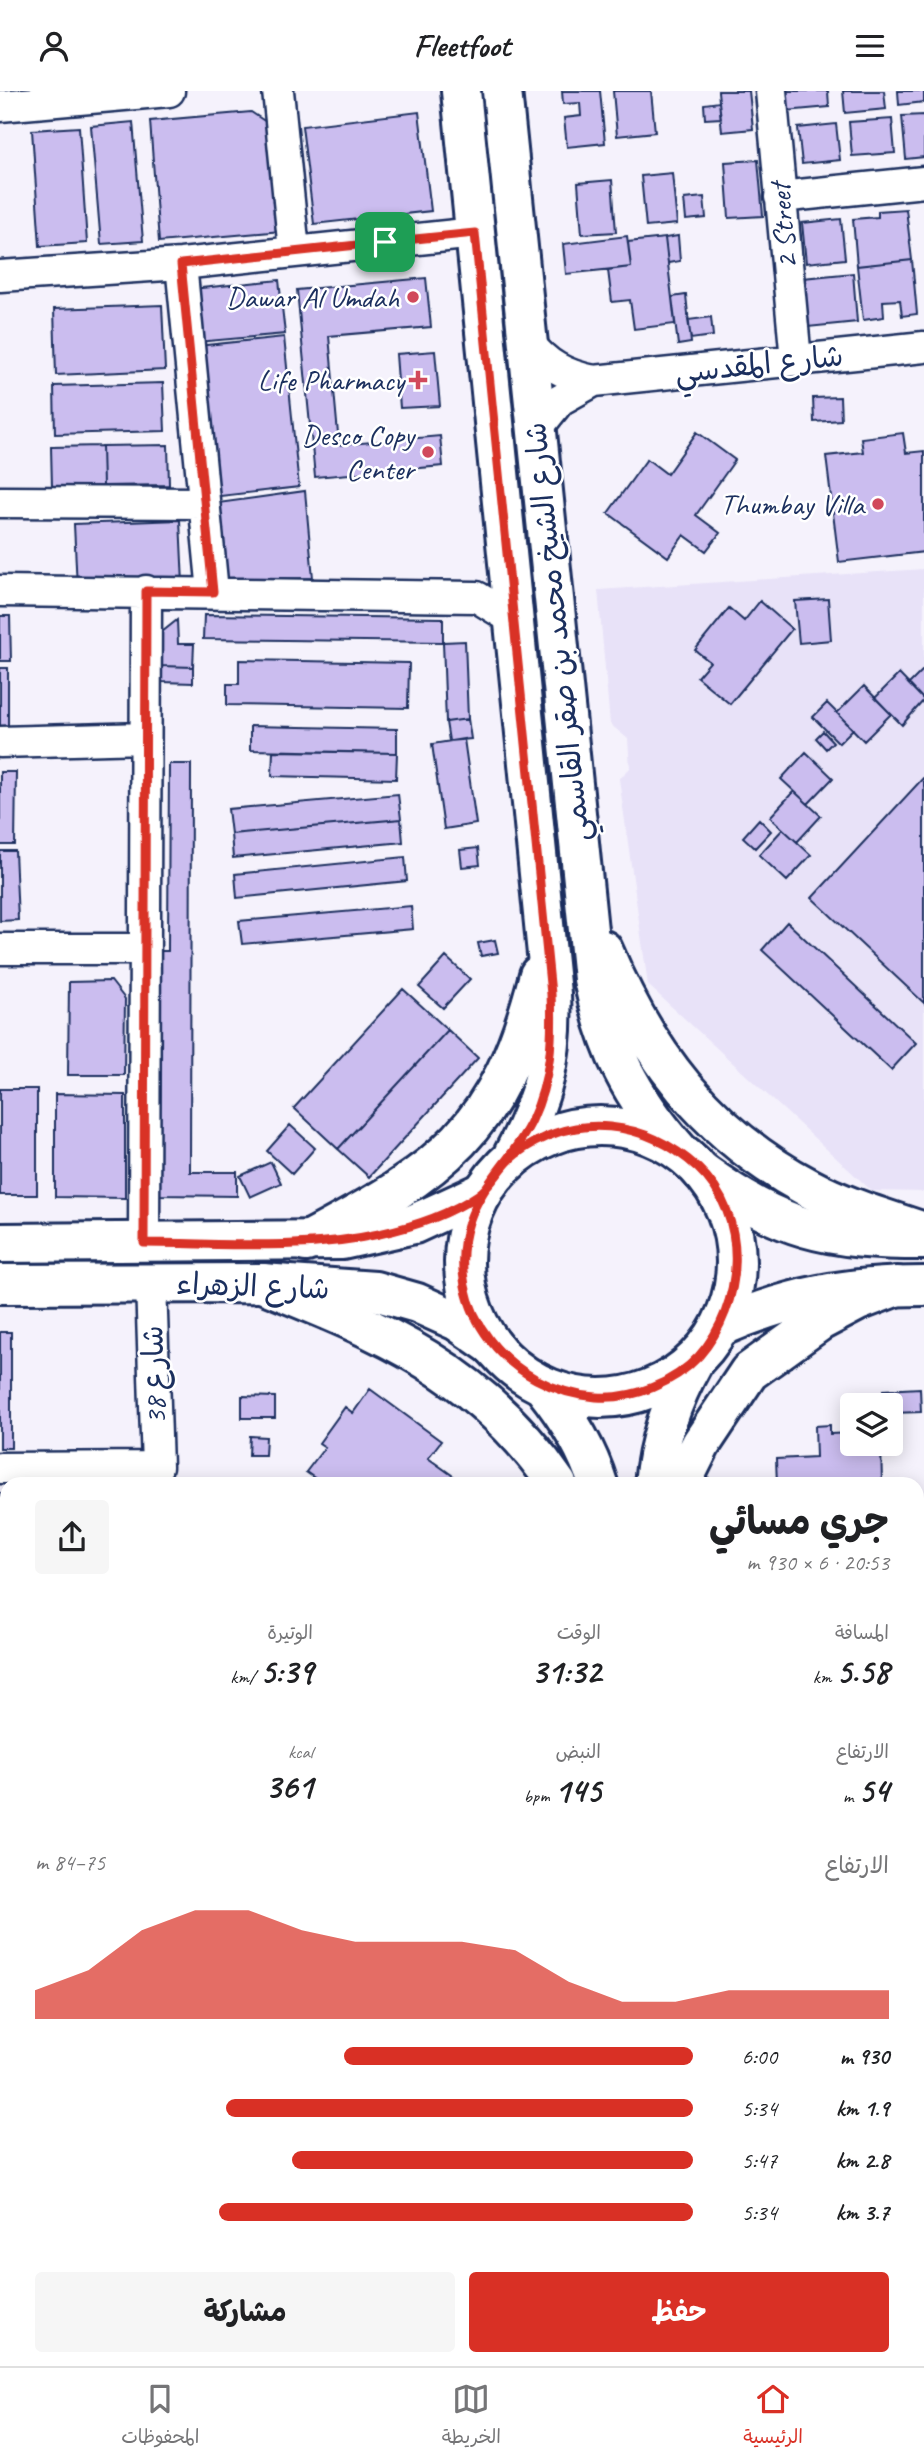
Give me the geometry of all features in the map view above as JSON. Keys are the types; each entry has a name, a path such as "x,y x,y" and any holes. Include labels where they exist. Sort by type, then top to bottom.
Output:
{"main road":[{"name":"شارع الشيخ محمد بن صقر القاسمي","path":"461,91 547,945 553,1036 547,1078 533,1118 513,1156"},
{"name":"شارع الشيخ محمد بن صقر القاسمي","path":"502,91 593,979 613,1054 630,1088 690,1161"},
{"path":"584,904 621,992 655,1053 699,1107 751,1153 810,1189 924,1233"},
{"path":"306,1242 398,1192 430,1170 467,1134 497,1091 519,1044 547,945"},
{"path":"694,1361 668,1380 638,1393 606,1398 574,1395 543,1386 516,1369 493,1346 476,1318 465,1277 463,1255 468,1223 481,1193 513,1156 556,1133 595,1125 624,1127 652,1136 745,1203 792,1225 843,1237 924,1240"},
{"path":"655,1477 664,1427 677,1393 694,1361 720,1327 732,1296 736,1263 732,1230 721,1199 690,1161"},
{"name":"شارع الزهراء","path":"0,1243 306,1242 379,1234 414,1224 481,1193"},
{"path":"262,1283 369,1325 443,1370 507,1421 551,1477"},
{"name":"شارع الزهراء","path":"0,1284 262,1283 375,1291 417,1303 447,1317 493,1346"},
{"path":"720,1327 762,1308 806,1296 851,1288 910,1286"},
{"path":"684,1477 701,1444 749,1372 820,1321 858,1301 910,1286"},
{"path":"543,1386 578,1436 595,1477"}],"street":[{"path":"0,106 105,94 169,91"},
{"path":"278,91 294,251"},
{"name":"2 Street","path":"771,91 796,360"},
{"path":"780,197 924,182"},
{"path":"0,276 181,264 475,233"},
{"path":"181,264 213,592"},
{"name":"شارع المقدسي","path":"527,341 540,357 555,369 594,381 924,347"},
{"name":"شارع المقدسي","path":"537,430 560,400 594,381"},
{"path":"0,502 204,503"},
{"path":"477,597 493,585 509,565"},
{"path":"0,591 477,597 514,619"},
{"path":"144,1243 146,591"},
{"path":"0,742 145,739"},
{"path":"0,949 144,950"},
{"name":"شارع 38","path":"0,1468 157,1467 151,1283"}],"shaded area":[{"path":"924,569 924,1192 872,1191 648,985 619,779 630,768 628,739 610,724 598,590"}],"building":[{"path":"562,91 600,91 605,143 567,147 564,118 581,116 580,103 563,104"},
{"path":"613,91 651,91 655,132 617,136"},
{"path":"718,91 749,91 753,129 722,132"},
{"path":"785,91 828,91 829,107 786,111"},
{"path":"843,91 884,91 886,109 845,113"},
{"path":"898,91 924,91 924,102 899,105"},
{"path":"719,102 721,118 705,119 704,104"},
{"path":"251,112 269,124 281,231 159,242 150,121"},
{"path":"419,112 431,211 314,224 302,126"},
{"path":"924,115 924,157 906,159 902,116"},
{"path":"892,119 895,153 852,156 849,122"},
{"path":"133,122 143,241 101,244 91,126"},
{"path":"836,124 840,160 802,164 798,128"},
{"path":"79,127 87,243 40,246 32,130"},
{"path":"758,160 763,216 729,218 725,162"},
{"path":"672,173 677,224 646,227 641,176"},
{"path":"612,180 616,232 582,234 578,183"},
{"path":"704,197 706,218 686,220 684,199"},
{"path":"906,209 912,260 857,266 853,219 878,217 878,211"},
{"path":"841,219 845,259 806,263 802,223"},
{"path":"627,236 631,267 566,274 563,244"},
{"path":"678,236 680,261 668,263 665,238"},
{"path":"665,238 675,324 634,329 630,300 612,302 608,270 631,267 628,242"},
{"path":"912,260 917,314 902,316 900,300 883,301 884,317 863,320 857,266"},
{"path":"853,273 857,322 808,327 803,278"},
{"path":"426,278 431,327 329,336 339,445 440,436 443,466 315,477 297,290"},
{"path":"279,280 285,334 197,342 192,289"},
{"path":"686,295 691,343 678,345 672,297"},
{"path":"162,305 165,370 56,375 54,309"},
{"path":"711,317 713,336 691,339 688,320"},
{"path":"284,337 299,487 212,497 197,346"},
{"name":"Life Pharmacy","path":"435,351 440,406 400,408 396,354"},
{"path":"163,383 165,431 55,434 54,386"},
{"path":"840,397 841,420 814,422 813,398"},
{"path":"697,432 735,460 696,515 720,533 706,551 684,535 668,557 608,513 647,459 667,474"},
{"name":"Thumbay Villa","path":"903,433 906,453 924,451 924,552 839,562 826,456 863,452 861,438"},
{"path":"168,445 169,485 103,486 102,446"},
{"path":"102,446 103,486 52,487 51,447"},
{"path":"305,491 313,578 225,581 218,503"},
{"path":"180,520 183,584 77,588 74,524"},
{"path":"828,599 831,640 799,643 795,601"},
{"path":"760,601 792,629 730,704 697,677 710,662 695,650 729,608 744,621"},
{"path":"204,615 443,618 443,642 203,639"},
{"path":"0,616 10,616 11,661 0,661"},
{"path":"177,620 178,644 194,644 193,667 162,666 162,632"},
{"path":"465,641 468,719 446,722 443,642"},
{"path":"239,660 409,663 408,708 227,705 227,684 239,684"},
{"path":"162,666 193,667 193,683 162,682"},
{"path":"0,668 8,668 8,730 0,730"},
{"path":"924,669 924,700 909,684"},
{"path":"899,674 924,700 902,725 875,698"},
{"path":"864,686 891,714 864,741 837,713"},
{"path":"827,703 853,729 839,743 813,717"},
{"path":"468,719 471,739 449,741 446,722"},
{"path":"250,726 397,729 397,753 250,750"},
{"path":"823,731 833,742 826,749 816,738"},
{"path":"464,739 476,824 444,829 432,744"},
{"path":"273,751 397,753 396,779 272,776"},
{"path":"806,752 833,778 808,804 781,779"},
{"path":"169,764 191,764 190,1172 237,1172 237,1196 158,1195 159,951 168,951"},
{"path":"0,772 16,772 15,845 0,845"},
{"path":"924,777 924,1003 812,898"},
{"path":"794,791 821,816 797,842 770,817"},
{"path":"398,794 401,819 231,834 228,809"},
{"path":"401,819 403,842 233,858 231,834"},
{"path":"759,819 771,831 755,848 743,837"},
{"path":"783,829 811,855 787,881 759,855"},
{"path":"478,848 480,865 462,867 460,850"},
{"path":"0,851 15,851 18,920 0,921"},
{"path":"405,857 407,881 237,898 235,874"},
{"path":"411,906 413,929 242,944 239,921"},
{"path":"787,922 916,1043 891,1070 762,950"},
{"path":"495,940 498,953 481,956 478,943"},
{"path":"446,957 470,979 443,1008 419,987"},
{"path":"111,981 125,999 124,1075 68,1075 69,982"},
{"path":"403,989 448,1030 338,1149 294,1108"},
{"path":"448,1030 478,1058 369,1177 338,1149"},
{"path":"0,1089 37,1089 37,1195 0,1195"},
{"path":"55,1094 125,1095 125,1198 55,1197"},
{"path":"290,1125 315,1148 292,1174 267,1151"},
{"path":"271,1162 281,1183 250,1197 240,1176"},
{"path":"0,1332 11,1332 11,1448 0,1448"},
{"path":"920,1388 921,1412 903,1413 903,1393 883,1393 883,1390"},
{"path":"370,1389 441,1441 428,1458 455,1477 313,1477 306,1472 325,1447 319,1443 345,1407 353,1413"},
{"path":"242,1396 275,1397 275,1418 242,1418"},
{"path":"830,1425 830,1434 840,1434 840,1456 881,1456 882,1477 777,1477 776,1459 816,1457 815,1426"},
{"path":"250,1436 266,1437 265,1455 249,1455"}],"place":[{"name":"Dawar Al Umdah","path":"413,297"},
{"name":"Life Pharmacy","path":"418,380"},
{"name":"Desco Copy Center","path":"428,452"},
{"name":"Thumbay Villa","path":"878,504"}],"route":[{"path":"385,242 181,264 213,592 146,591 144,1243 306,1242 379,1234 449,1210 481,1193 496,1173 513,1156 538,1140 565,1129 595,1125 624,1127 652,1136 678,1150 702,1172 721,1199 732,1230 736,1263 732,1296 720,1327 708,1345 694,1361 668,1380 638,1393 606,1398 574,1395 543,1386 516,1369 493,1346 476,1318 466,1287 463,1255 468,1223 481,1193 513,1156 533,1118 547,1078 553,1036 551,994 475,233 385,242"}]}
